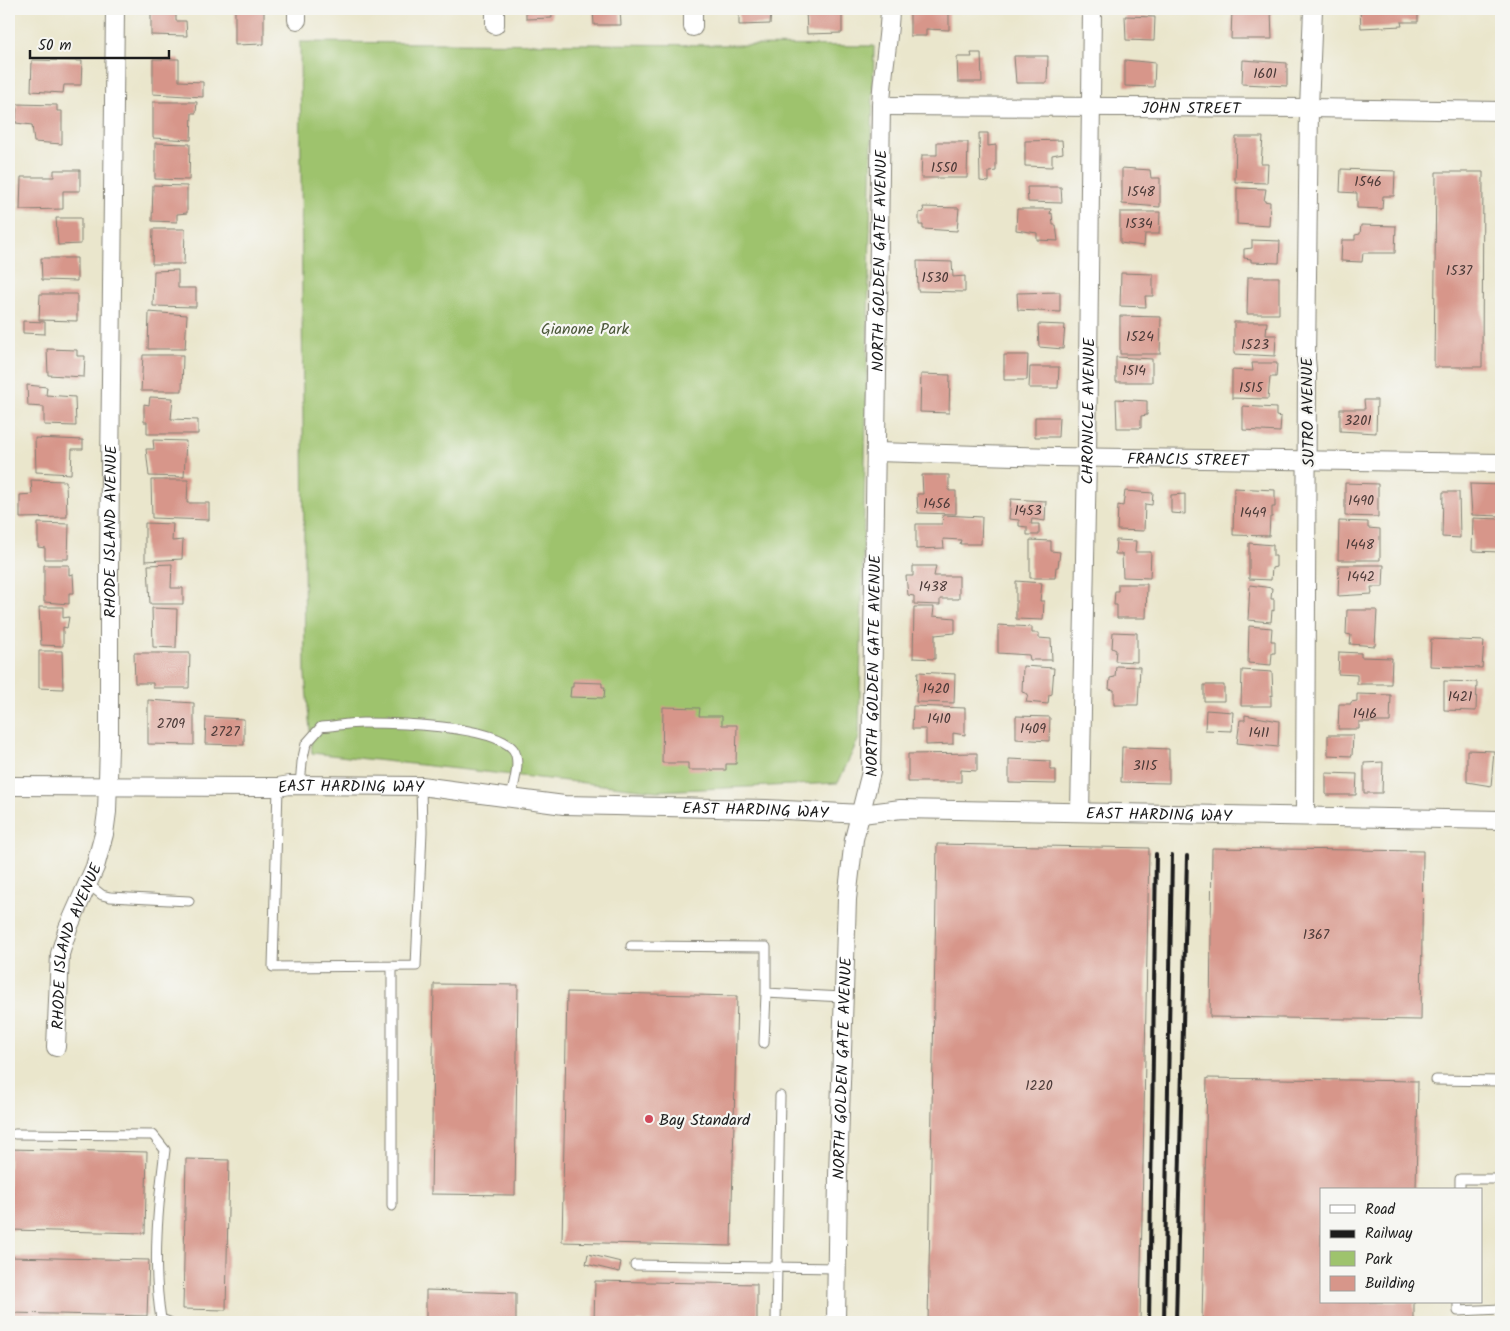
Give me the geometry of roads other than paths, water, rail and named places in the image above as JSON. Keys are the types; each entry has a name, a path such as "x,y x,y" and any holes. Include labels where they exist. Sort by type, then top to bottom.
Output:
{"street":[{"name":"RHODE ISLAND AVENUE","path":"56,1047 60,954 68,928 95,867 104,834 108,787 115,9"},
{"path":"692,27 693,9"},
{"name":"NORTH GOLDEN GATE AVENUE","path":"836,1322 847,899 854,838 862,814 871,772 881,106 890,9"},
{"name":"CHRONICLE AVENUE","path":"1080,812 1087,457 1092,9"},
{"name":"SUTRO AVENUE","path":"1305,815 1306,359 1309,108 1313,9"},
{"name":"JOHN STREET","path":"881,106 1501,111"},
{"name":"FRANCIS STREET","path":"876,452 1290,461 1501,463"},
{"name":"EAST HARDING WAY","path":"9,786 421,786 564,805 766,809 862,814 901,809 1501,820"}],"lane":[{"path":"300,785 306,744 321,727 362,723 428,726 479,733 501,741 513,750 517,763 511,798"},
{"path":"278,787 274,967 416,966 422,831 421,786"},
{"path":"88,884 102,895 110,897 188,900"},
{"path":"631,946 766,947 764,1043"},
{"path":"392,966 392,1206"},
{"path":"766,993 844,997"},
{"path":"1436,1080 1501,1081"},
{"path":"776,1322 780,1096"},
{"path":"15,1134 153,1135 165,1150 160,1195 156,1291 161,1319 169,1322"},
{"path":"1460,1188 1460,1179 1501,1179"},
{"path":"635,1264 837,1268"},
{"path":"1458,1304 1458,1311 1501,1309"}],"railway":[{"path":"1149,1322 1156,854"},
{"path":"1164,1322 1172,855"},
{"path":"1176,1322 1187,856"}],"place":[{"name":"Bay Standard","path":"649,1119"}],"park label":[{"name":"Gianone Park","path":"585,328"}]}
